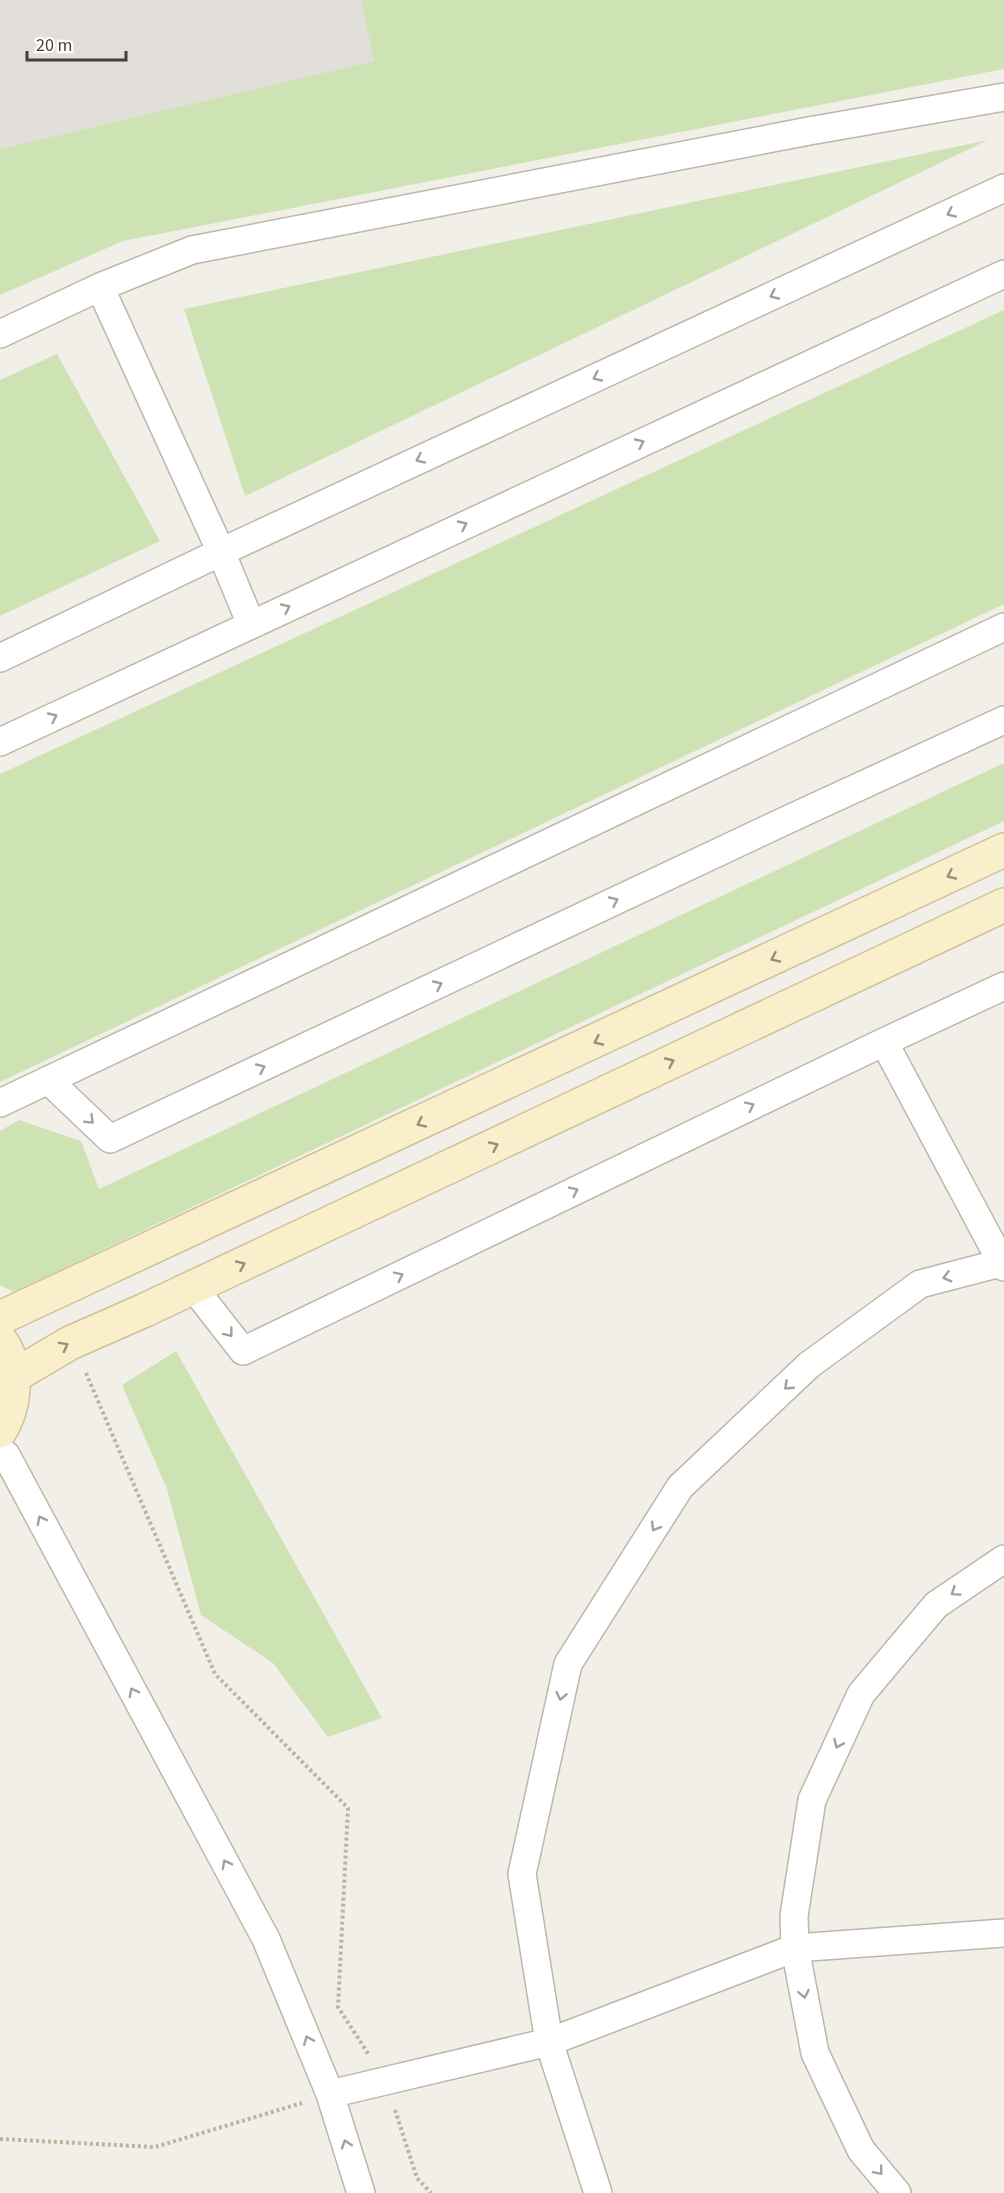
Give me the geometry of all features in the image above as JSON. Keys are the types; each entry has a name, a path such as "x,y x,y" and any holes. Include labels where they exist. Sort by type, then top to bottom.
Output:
{"street":[{"path":"0,334 100,286 192,250 810,131 1004,97"},
{"path":"0,658 221,552 1004,188"},
{"path":"0,742 1004,274"},
{"path":"100,286 221,552 251,624"},
{"path":"0,1102 1004,627"},
{"path":"48,1080 110,1139 1004,720"},
{"path":"0,1318 1004,850"},
{"path":"14,1376 70,1342 193,1287 1004,905"},
{"path":"193,1287 243,1351 884,1041 1004,986"},
{"path":"598,2193 549,2042 522,1874 568,1664 680,1487 810,1365 920,1284 1003,1264 884,1041"},
{"path":"0,1340 6,1347 14,1376 8,1417 0,1431"},
{"path":"0,1450 6,1455 266,1938 330,2094 362,2193"},
{"path":"897,2193 861,2150 815,2053 795,1948 794,1916 812,1800 861,1694 936,1605 1004,1559"},
{"path":"330,2094 549,2042 795,1948 1004,1933"}],"path":[{"path":"70,1342 88,1376 215,1674 348,1808 338,2007 386,2082 417,2178 431,2193"},
{"path":"0,2139 155,2147 330,2094"}],"shaded area":[{"path":"0,0 361,0 375,61 0,149"}],"green space":[{"path":"361,0 1004,0 1004,69 123,241 0,295 0,149 374,61"},
{"path":"988,140 245,496 184,309"},
{"path":"1004,310 1004,604 0,1082 0,774"},
{"path":"57,354 160,541 0,616 0,380"},
{"path":"1004,763 1004,821 14,1292 0,1285 0,1131 19,1120 81,1141 99,1189"},
{"path":"176,1351 382,1718 328,1737 273,1663 201,1615 167,1489 122,1385"}]}
